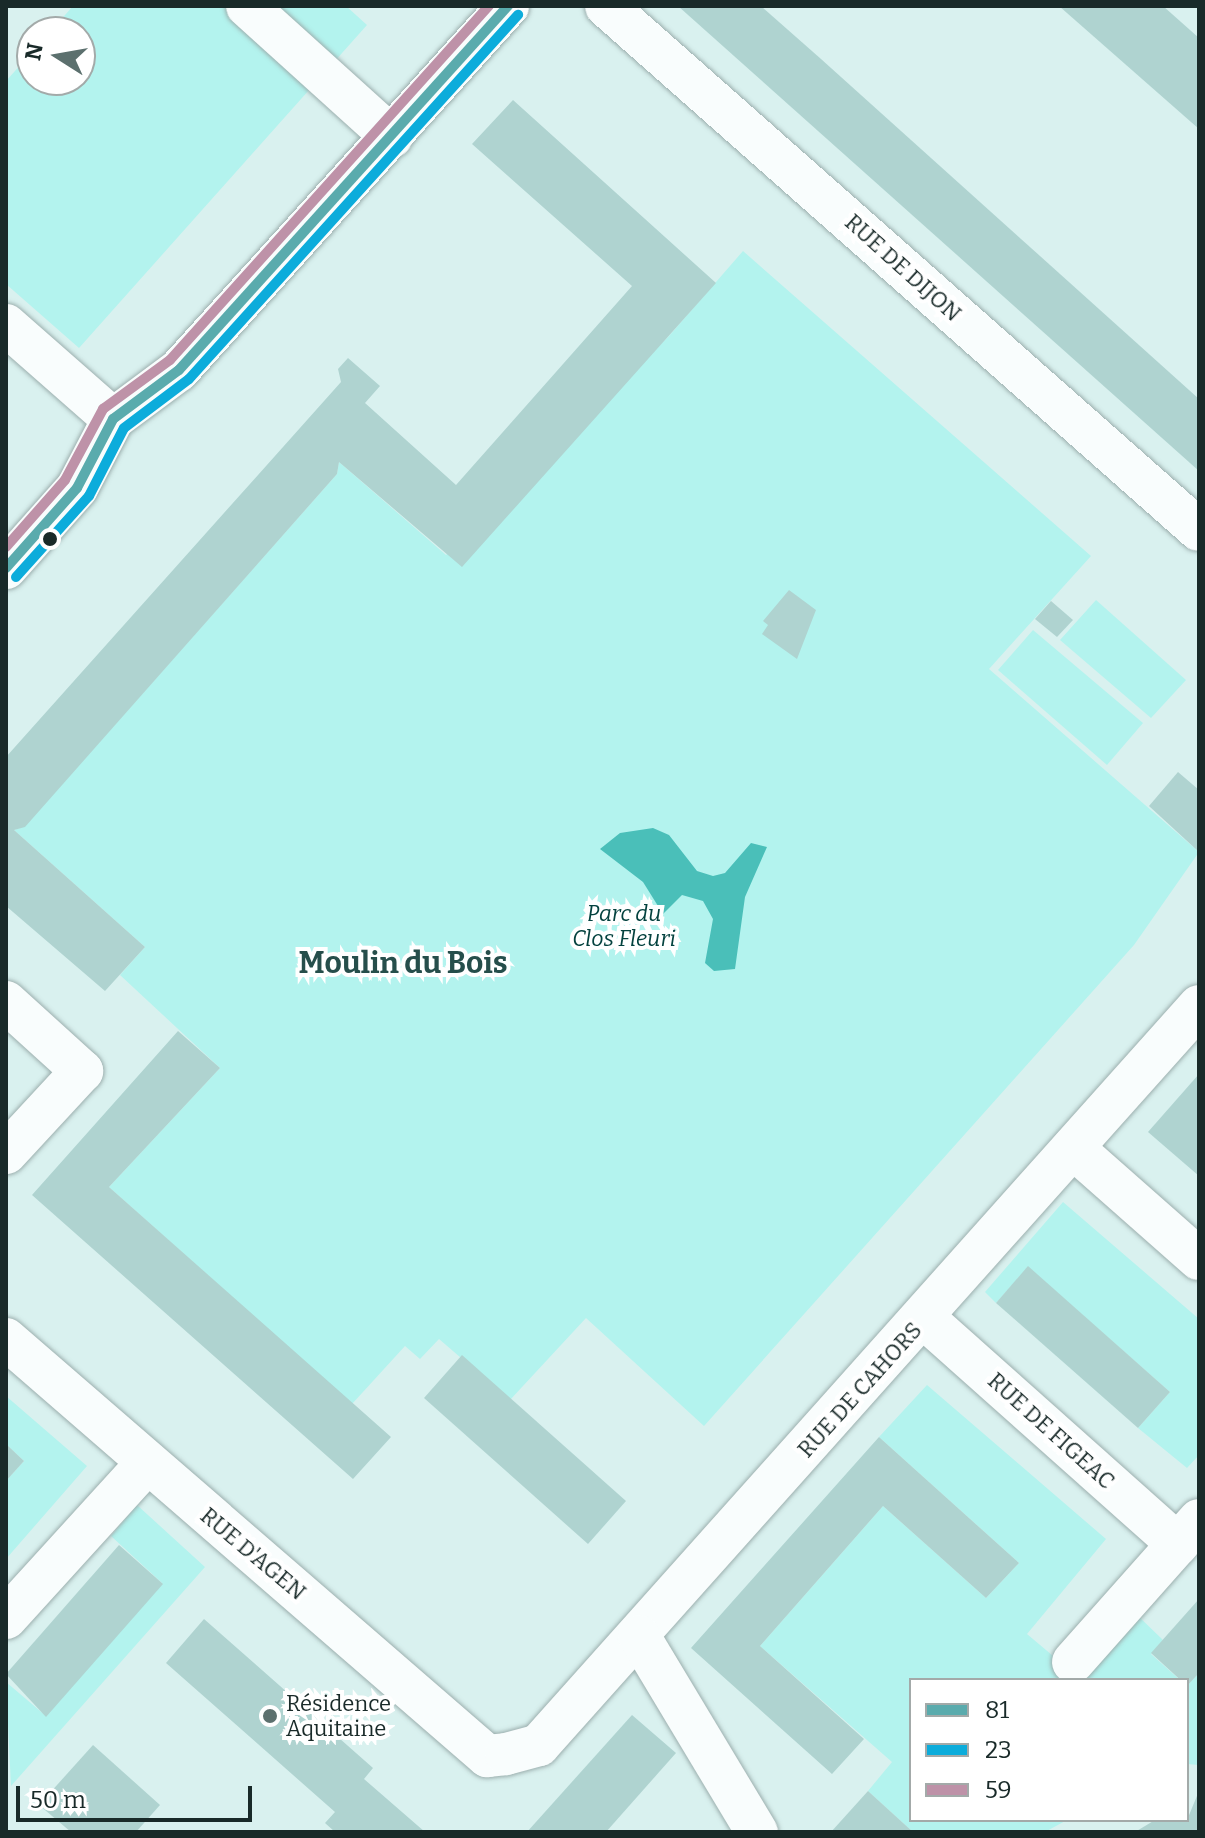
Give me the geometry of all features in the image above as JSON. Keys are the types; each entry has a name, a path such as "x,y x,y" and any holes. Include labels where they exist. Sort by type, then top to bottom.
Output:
{"street":[{"path":"247,6 392,137"},
{"path":"6,568 77,488 113,419 179,370 508,6"},
{"name":"RUE DE DIJON","path":"606,6 1199,530"},
{"path":"6,325 113,419"},
{"path":"6,1002 82,1071 6,1153"},
{"name":"RUE DE CAHORS","path":"506,1754 539,1745 924,1318 1199,1006"},
{"path":"1073,1148 1199,1259"},
{"name":"RUE DE FIGEAC","path":"924,1318 1188,1532"},
{"name":"RUE D'AGEN","path":"6,1339 146,1464 487,1756 506,1754"},
{"path":"6,1618 146,1464"},
{"path":"1073,1662 1188,1532"},
{"path":"639,1636 751,1829"}],"green space":[{"path":"73,6 346,6 367,25 79,348 6,284 6,81 16,70 16,96 96,96 96,16 64,16"},
{"name":"Parc du Clos Fleuri","path":"743,251 1091,556 989,669 1199,852 1134,945 704,1426 586,1318 510,1400 439,1339 420,1359 405,1346 352,1404 109,1187 220,1068 120,975 145,947 14,830 25,826 337,474 339,462 446,555 669,336"},
{"path":"1096,600 1186,680 1151,718 1060,640"},
{"path":"1033,630 1143,723 1107,765 998,670"},
{"path":"1063,1202 1199,1319 1199,1455 1187,1468 1138,1428 1170,1392 1028,1267 996,1303 985,1292"},
{"path":"927,1385 1106,1539 1027,1634 1078,1677 1135,1613 1163,1640 1151,1654 1178,1678 909,1678 909,1822 1063,1822 1045,1832 913,1832 868,1791 892,1762 760,1646 883,1506 986,1598 1019,1563 879,1437"},
{"path":"6,1396 87,1466 6,1559 6,1481 24,1461 6,1444"},
{"path":"137,1505 205,1567 11,1786 6,1682 46,1716 162,1583 111,1536"},
{"path":"1199,1673 1199,1765 1189,1764 1189,1684"}],"shaded area":[{"path":"653,828 669,835 697,871 713,876 725,873 751,843 767,847 745,897 735,969 714,971 705,963 713,919 703,901 682,895 663,914 643,882 600,849 620,833"}],"building":[{"path":"678,6 761,6 821,59 1199,399 1199,471"},
{"path":"1059,6 1163,6 1199,38 1199,129"},
{"path":"513,100 716,283 462,567 339,462 337,474 25,827 14,830 145,947 105,991 6,906 6,757 341,382 338,369 348,358 380,386 365,403 456,485 632,286 472,144"},
{"path":"789,590 816,610 797,659 762,634 768,625 763,621"},
{"path":"1051,601 1073,620 1057,637 1035,619"},
{"path":"1178,772 1199,790 1199,852 1149,806"},
{"path":"178,1031 220,1068 109,1187 391,1437 353,1479 32,1195"},
{"path":"1199,1074 1199,1176 1148,1132"},
{"path":"1028,1266 1170,1392 1138,1428 996,1303"},
{"path":"462,1355 626,1501 588,1544 424,1398"},
{"path":"879,1437 1019,1563 986,1598 883,1506 760,1646 864,1739 832,1774 691,1648"},
{"path":"6,1444 24,1461 6,1481"},
{"path":"119,1545 163,1584 46,1717 6,1674"},
{"path":"1199,1599 1199,1673 1189,1684 1189,1678 1178,1678 1151,1653"},
{"name":"Résidence Aquitaine","path":"204,1619 373,1768 364,1779 425,1832 335,1832 325,1823 335,1812 166,1663"},
{"path":"632,1715 676,1753 606,1832 527,1832"},
{"path":"93,1745 160,1805 136,1832 71,1832 39,1805"},
{"path":"868,1791 913,1832 831,1832"},
{"path":"1199,1791 1199,1832 1135,1832 1152,1822 1189,1822"}],"transit line":[{"name":"59","path":"6,547 65,480 103,409 170,360 489,6"},
{"name":"81","path":"6,568 77,488 113,419 179,370 508,6"},
{"name":"23","path":"16,577 89,496 124,428 189,379 518,15"}],"place":[{"name":"Résidence Aquitaine","path":"270,1716"}],"district":[{"name":"Moulin du Bois","path":"403,963"}]}
